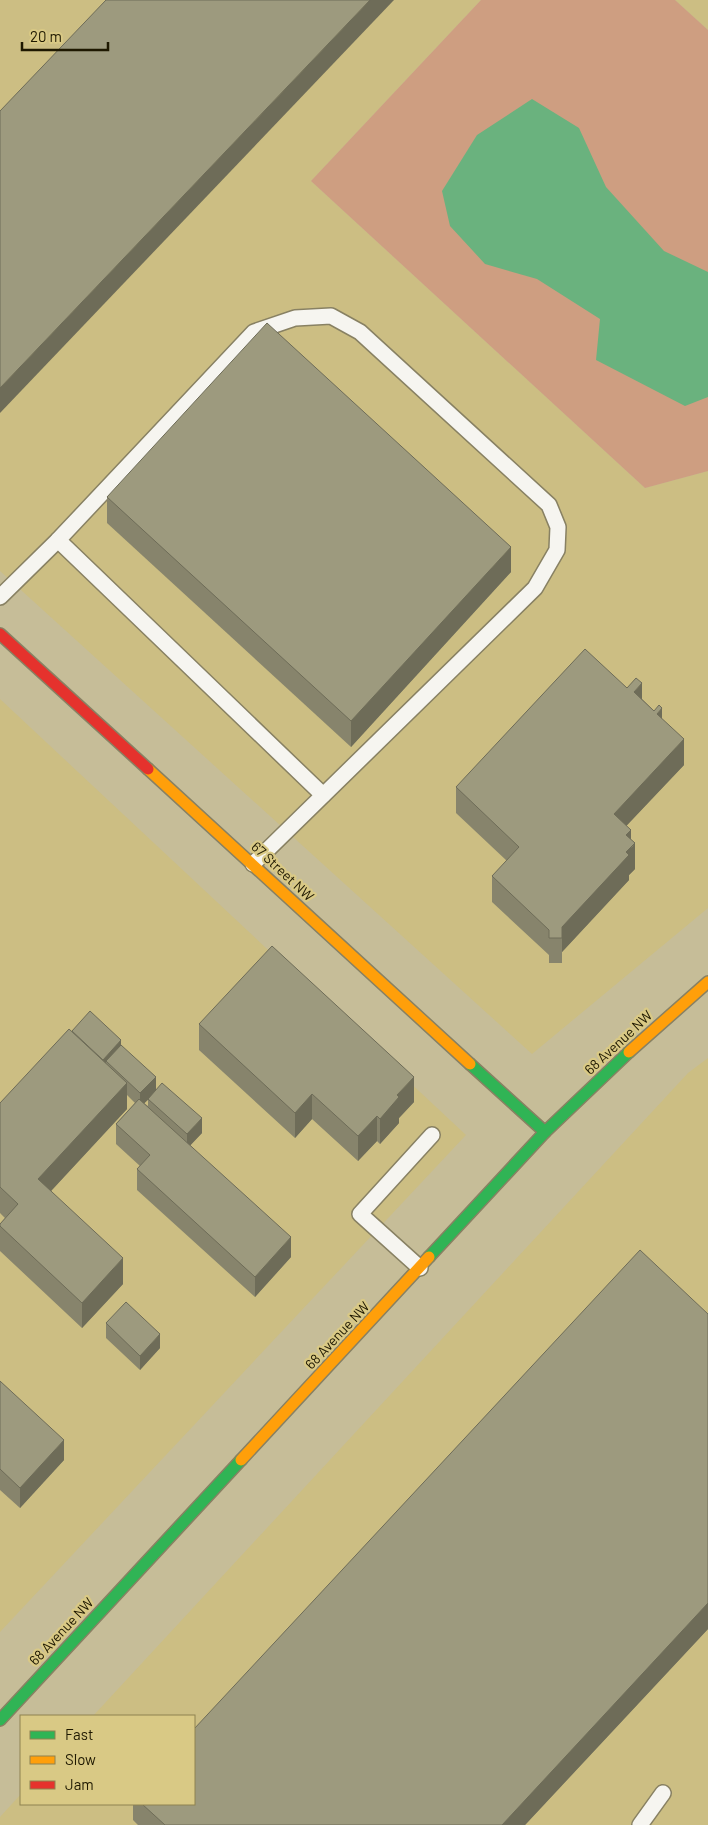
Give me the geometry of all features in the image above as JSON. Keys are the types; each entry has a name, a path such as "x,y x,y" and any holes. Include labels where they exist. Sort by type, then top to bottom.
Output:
{"street":[{"name":"67 Street NW","path":"0,634 254,864 545,1132"},
{"name":"68 Avenue NW","path":"0,1720 545,1132 678,1006 708,982"}],"lane":[{"path":"0,597 58,540 254,332 295,318 331,316 360,332 549,505 558,527 556,550 535,588 254,864"},
{"path":"58,540 323,796"},
{"path":"420,1268 360,1214 432,1135"},
{"path":"640,1825 662,1793"}],"shaded area":[{"path":"0,0 481,0 311,181 645,488 708,471 708,908 532,1054 0,571"},
{"path":"481,0 675,0 708,30 708,471 645,488 311,181"},
{"path":"675,0 708,0 708,30"},
{"path":"532,99 579,128 606,187 664,251 708,272 708,397 685,406 596,360 600,319 537,279 485,264 450,226 442,191 477,135"},
{"path":"0,699 466,1135 0,1632"},
{"path":"708,1058 708,1825 0,1825 0,1817 20,1795 20,1805 195,1805 195,1715 94,1715 688,1073"}],"building":[{"path":"106,0 370,0 0,388 0,111"},
{"path":"267,323 511,547 351,721 107,497"},
{"path":"585,649 627,688 636,678 642,683 634,692 654,711 659,705 662,708 657,714 684,739 614,814 631,830 626,835 635,843 626,852 629,855 562,927 562,938 549,938 549,930 492,876 519,847 456,787"},
{"path":"272,946 414,1077 397,1095 399,1097 380,1119 377,1116 358,1136 312,1094 295,1113 199,1024"},
{"path":"90,1011 121,1040 103,1060 72,1031"},
{"path":"69,1029 127,1083 38,1179 123,1258 82,1303 0,1226 18,1204 0,1187 0,1103"},
{"path":"121,1045 156,1077 140,1093 106,1061"},
{"path":"162,1083 202,1118 187,1134 148,1099"},
{"path":"139,1099 291,1237 255,1277 137,1169 150,1155 116,1124"},
{"path":"640,1250 708,1314 708,1603 502,1825 165,1825 143,1805 195,1805 195,1728"},
{"path":"126,1302 160,1334 140,1356 106,1323"},
{"path":"0,1381 64,1440 20,1488 0,1469"}],"traffic: fast":[{"path":"429,1257 545,1132 629,1052"},
{"path":"470,1064 545,1132"},
{"path":"0,1720 241,1460"}],"traffic: slow":[{"path":"148,769 470,1064"},
{"path":"629,1052 708,982"},
{"path":"241,1460 429,1257"}],"traffic: jam":[{"path":"0,634 148,769"}]}
